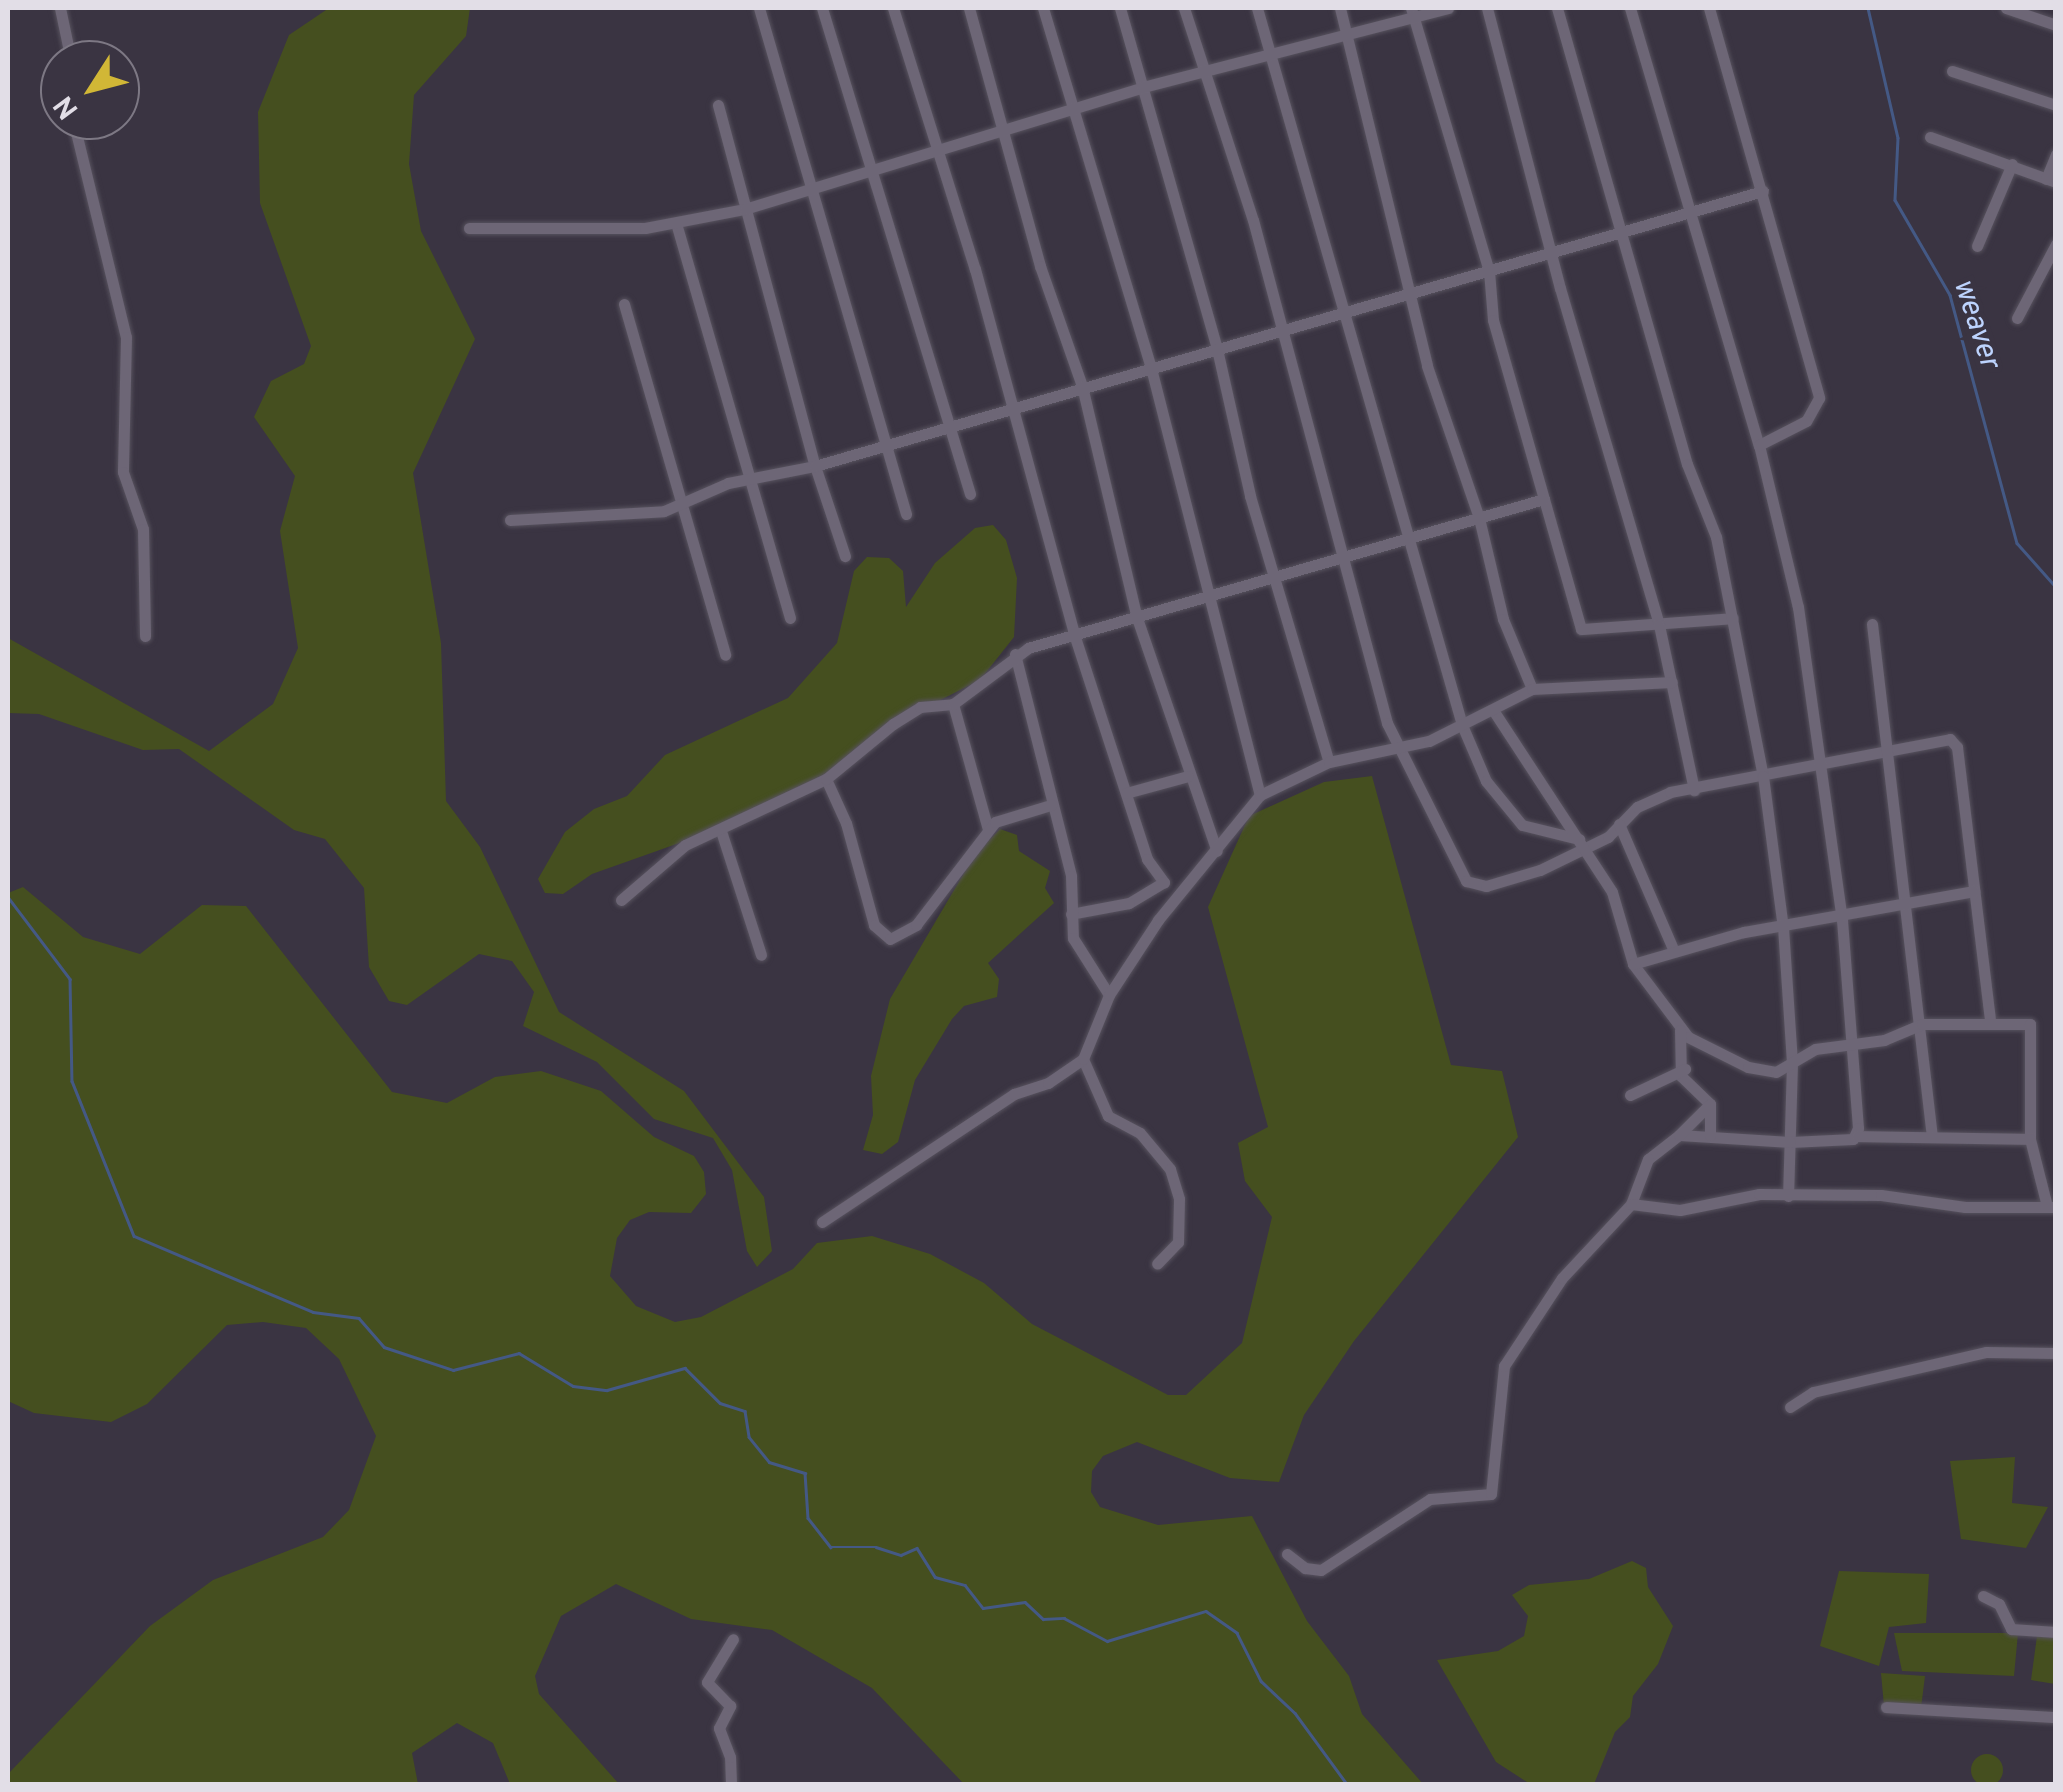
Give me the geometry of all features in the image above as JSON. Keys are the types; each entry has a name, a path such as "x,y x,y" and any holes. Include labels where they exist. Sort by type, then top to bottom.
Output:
{"street":[{"path":"60,8 67,40"},
{"path":"759,8 906,514"},
{"path":"822,8 970,494"},
{"path":"893,8 1013,404 1074,634 1147,859 1176,896"},
{"path":"969,8 1040,266 1082,386 1137,618 1188,776 1217,851"},
{"path":"1043,8 1070,110 1151,368 1260,795"},
{"path":"1120,8 1217,350 1274,577 1329,762"},
{"path":"1184,8 1284,333 1340,559 1400,751 1471,886 1540,870 1581,842 1608,837 1648,800 1821,763 1955,742 1990,1020"},
{"path":"1257,8 1462,726 1486,781 1522,824 1581,842"},
{"path":"1340,8 1408,296 1479,518 1503,619 1532,689"},
{"path":"469,228 676,222 745,209 1143,87 1413,13 1448,8"},
{"path":"1487,8 1550,252 1660,625 1694,790"},
{"path":"1557,8 1688,464 1716,537 1763,776 1784,926 1792,1063 1788,1196"},
{"path":"1630,8 1694,212 1760,445 1802,626 1842,920 1857,1136"},
{"path":"1708,8 1763,192 1820,407 1760,445"},
{"path":"2006,8 2056,25"},
{"path":"1413,13 1489,271 1494,320 1581,629 1732,618"},
{"path":"1952,71 2056,105"},
{"path":"718,105 815,466 846,556"},
{"path":"1930,136 2051,181 2056,154"},
{"path":"79,140 126,337 123,472 144,529 146,636"},
{"path":"1977,246 2012,164"},
{"path":"510,520 642,514 752,478 815,466 1013,404 1284,333 1620,229 1763,192"},
{"path":"676,222 790,618"},
{"path":"2018,318 2056,244"},
{"path":"624,304 725,655"},
{"path":"621,900 658,863 826,779 920,707 953,704 1016,654 1544,500"},
{"path":"1872,624 1891,750 1932,1137"},
{"path":"1016,654 1072,876 1070,914 1080,952 1109,995"},
{"path":"822,1222 1014,1094 1048,1082 1083,1059 1109,995 1176,896 1260,795 1329,762 1400,751 1462,726 1532,689 1672,682"},
{"path":"953,704 988,829"},
{"path":"1493,710 1612,892 1633,964 1680,1030 1748,1067 1776,1072 1815,1049 1884,1040 1922,1024 1990,1020 2032,1028 2030,1139 2051,1206 1788,1196 1734,1196 1680,1210 1631,1204"},
{"path":"1126,793 1188,776"},
{"path":"826,779 846,823 874,926 890,939 916,924 988,829 1002,818 1051,805"},
{"path":"1619,824 1674,951"},
{"path":"720,832 761,954"},
{"path":"1070,914 1130,903 1164,882"},
{"path":"1633,964 1784,926 1842,920 1905,902 1974,891"},
{"path":"1680,1030 1685,1069 1682,1076 1710,1104 1710,1136"},
{"path":"1083,1059 1108,1116 1140,1133 1170,1168 1179,1200 1178,1242 1157,1264"},
{"path":"1630,1095 1685,1069"},
{"path":"1287,1554 1305,1568 1320,1570 1430,1499 1493,1492 1504,1366 1562,1278 1631,1204 1648,1159 1710,1104"},
{"path":"1679,1135 1790,1142 1857,1136 2030,1139"},
{"path":"1790,1406 1813,1392 1986,1352 2056,1353"},
{"path":"1983,1596 1998,1604 2012,1629 2056,1632"},
{"path":"731,1784 730,1757 719,1728 730,1706 707,1682 733,1639"},
{"path":"1886,1707 2056,1717"}],"green space":[{"path":"329,8 470,8 466,36 414,95 409,164 421,231 475,339 413,473 441,643 446,801 480,847 559,1012 684,1091 764,1197 772,1251 757,1267 747,1251 732,1170 713,1138 654,1119 597,1062 523,1026 534,992 512,961 479,954 407,1005 389,1001 369,967 364,888 325,839 294,830 179,749 143,750 39,714 8,713 8,638 209,751 273,704 298,648 280,531 295,476 254,417 271,381 304,364 311,346 260,203 258,112 289,35"},
{"path":"993,525 1006,540 1017,578 1014,637 980,680 883,729 822,778 716,830 592,874 563,894 545,893 538,879 565,832 594,809 627,796 665,755 788,698 837,643 854,571 867,557 889,558 903,571 906,607 935,563 975,528"},
{"path":"1372,776 1451,1065 1502,1071 1518,1137 1354,1341 1304,1415 1279,1482 1230,1478 1137,1442 1103,1456 1092,1471 1091,1492 1100,1507 1158,1525 1252,1516 1307,1621 1349,1676 1362,1714 1423,1784 964,1784 872,1688 772,1630 691,1619 616,1584 561,1616 535,1676 539,1694 619,1784 510,1784 493,1743 457,1723 412,1753 418,1784 8,1784 8,1774 150,1626 213,1580 323,1537 349,1510 376,1436 339,1359 306,1328 263,1322 227,1325 147,1404 111,1422 34,1413 8,1401 8,893 23,887 83,937 140,954 202,905 246,906 392,1092 447,1103 495,1077 541,1071 601,1091 654,1137 694,1156 704,1172 706,1194 691,1213 649,1212 630,1220 617,1238 610,1276 636,1306 675,1322 701,1317 793,1269 817,1243 872,1236 930,1254 984,1283 1032,1324 1168,1395 1186,1395 1242,1343 1272,1217 1245,1181 1238,1143 1268,1127 1208,907 1249,816 1324,782"},
{"path":"1000,829 1017,835 1019,851 1050,871 1045,888 1054,903 988,963 999,979 997,997 964,1006 952,1019 915,1080 898,1142 882,1154 863,1150 873,1115 871,1076 890,999 974,856"},
{"path":"2015,1457 2012,1503 2048,1507 2026,1548 1961,1539 1950,1461"},
{"path":"1632,1561 1646,1568 1648,1587 1673,1626 1658,1664 1633,1696 1630,1717 1615,1732 1594,1784 1530,1784 1496,1762 1437,1660 1498,1651 1524,1636 1528,1616 1512,1595 1529,1585 1589,1579"},
{"path":"1839,1571 1929,1574 1926,1623 1889,1627 1879,1666 1820,1646"},
{"path":"1894,1633 2018,1633 2014,1676 1902,1671"},
{"path":"2037,1636 2055,1638 2055,1684 2031,1680"},
{"path":"1881,1673 1925,1676 1921,1708 1884,1706"},
{"path":"1987,1754 1998,1759 2003,1770 1998,1781 1987,1786 1976,1781 1971,1770 1976,1759"}],"waterway":[{"name":"weaver","path":"1868,8 1898,138 1895,200 1950,295 2017,543 2056,587"},
{"path":"8,897 70,979 72,1081 134,1236 313,1312 359,1318 384,1347 453,1370 519,1353 573,1386 607,1390 685,1368 720,1403 745,1411 749,1437 769,1462 805,1473 808,1518 831,1547 876,1547 901,1555 917,1548 935,1577 965,1585 983,1608 1025,1602 1043,1619 1064,1618 1107,1641 1206,1611 1237,1633 1261,1681 1295,1713 1347,1784"}]}
